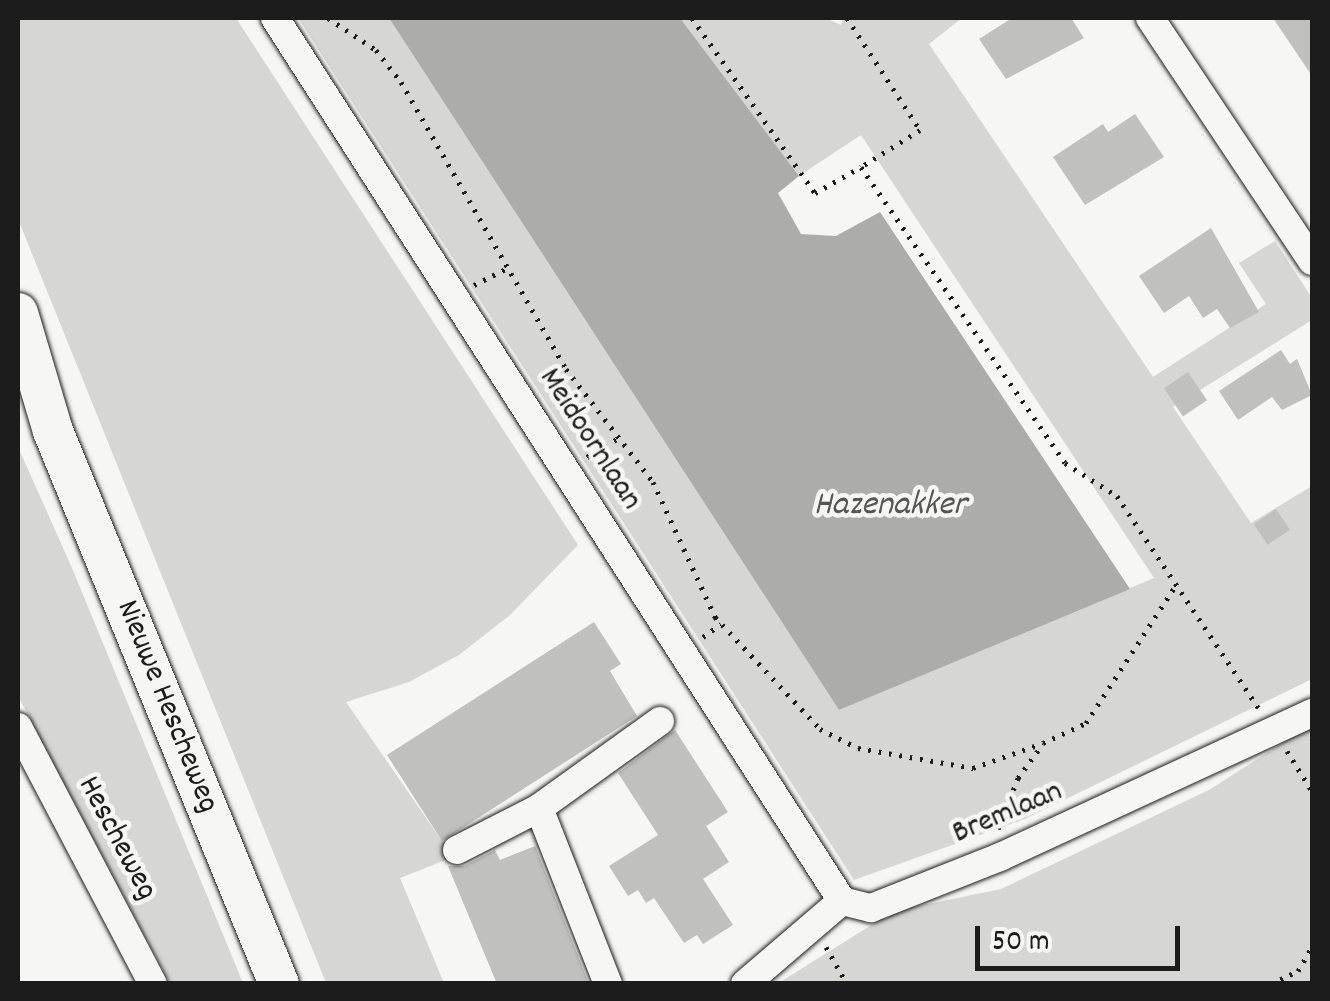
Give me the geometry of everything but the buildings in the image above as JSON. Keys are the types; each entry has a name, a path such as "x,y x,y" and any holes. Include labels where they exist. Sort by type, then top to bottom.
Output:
{"main road":[{"name":"Nieuwe Hescheweg","path":"18,313 54,431 279,984"},
{"name":"Nieuwe Hescheweg","path":"18,367 54,431"}],"street":[{"name":"Meidoornlaan","path":"276,18 842,902"},
{"path":"1150,18 1312,261"},
{"name":"Bremlaan","path":"842,902 871,908 984,863 1312,714"},
{"path":"457,850 539,808 660,721"},
{"name":"Hescheweg","path":"18,727 154,984"},
{"path":"539,808 608,984"},
{"path":"745,984 842,902"}],"path":[{"path":"328,18 376,50 401,82 566,369 653,482 714,617 820,728 858,748 973,768 1043,744 1086,723 1176,585"},
{"path":"692,18 815,193 920,130 847,18"},
{"path":"861,167 1064,463 1117,496 1312,791"},
{"path":"455,295 507,268"},
{"path":"566,469 619,438"},
{"path":"984,863 1018,778 1043,744"},
{"path":"815,927 846,984"},
{"path":"1272,984 1298,971 1312,947"}],"shaded area":[{"path":"18,18 236,18 578,545 510,615 459,655 409,682 346,702 453,857 400,878 444,983 326,983 18,219"},
{"path":"298,18 389,18 839,710 1154,578 861,135 799,176 680,18 825,18 841,25 843,18 962,18 929,44 1153,377 1266,304 1239,263 1275,241 1312,298 1312,320 1173,407 1251,523 1312,486 1312,679 1025,819 854,880"},
{"path":"18,447 243,983 170,983 18,696"},
{"path":"1312,724 1312,983 777,984 894,911 1001,889 1209,790"}],"water":[{"name":"Hazenakker","path":"389,18 680,18 799,176 778,193 801,234 836,236 880,212 1130,589 839,710"}]}
